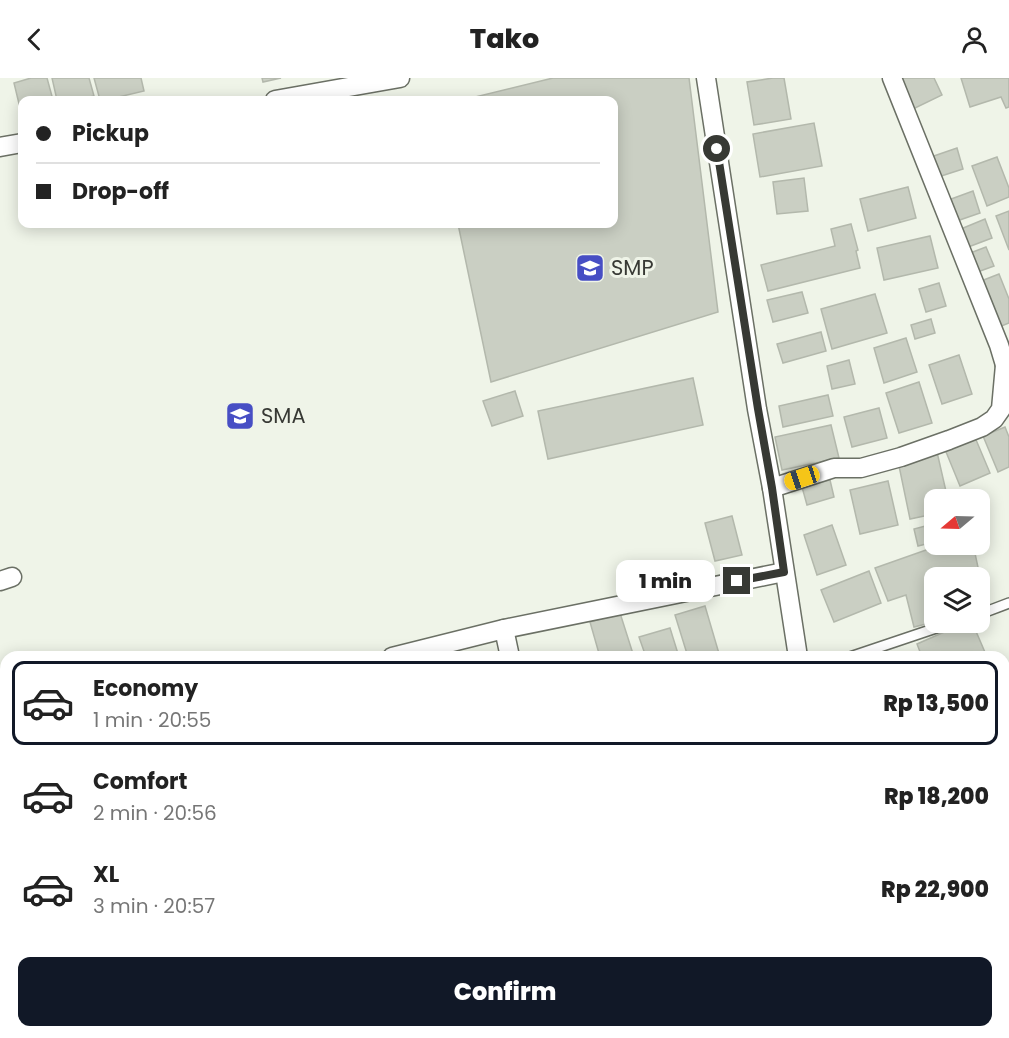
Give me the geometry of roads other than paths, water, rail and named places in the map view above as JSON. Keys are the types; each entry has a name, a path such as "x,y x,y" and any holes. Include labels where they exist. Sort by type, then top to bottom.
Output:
{"street":[{"path":"298,96 400,78"},
{"path":"706,78 797,651"},
{"path":"772,488 834,468 861,468 937,445 982,427 994,419 1001,409 1007,364 892,78"},
{"path":"0,147 18,144"},
{"path":"416,651 504,629 784,572"},
{"path":"504,629 509,651"}],"lane":[{"path":"990,610 1009,603"},
{"path":"868,651 924,632"}],"place":[{"name":"SMP","path":"590,268"},
{"name":"SMA","path":"240,416"}]}
